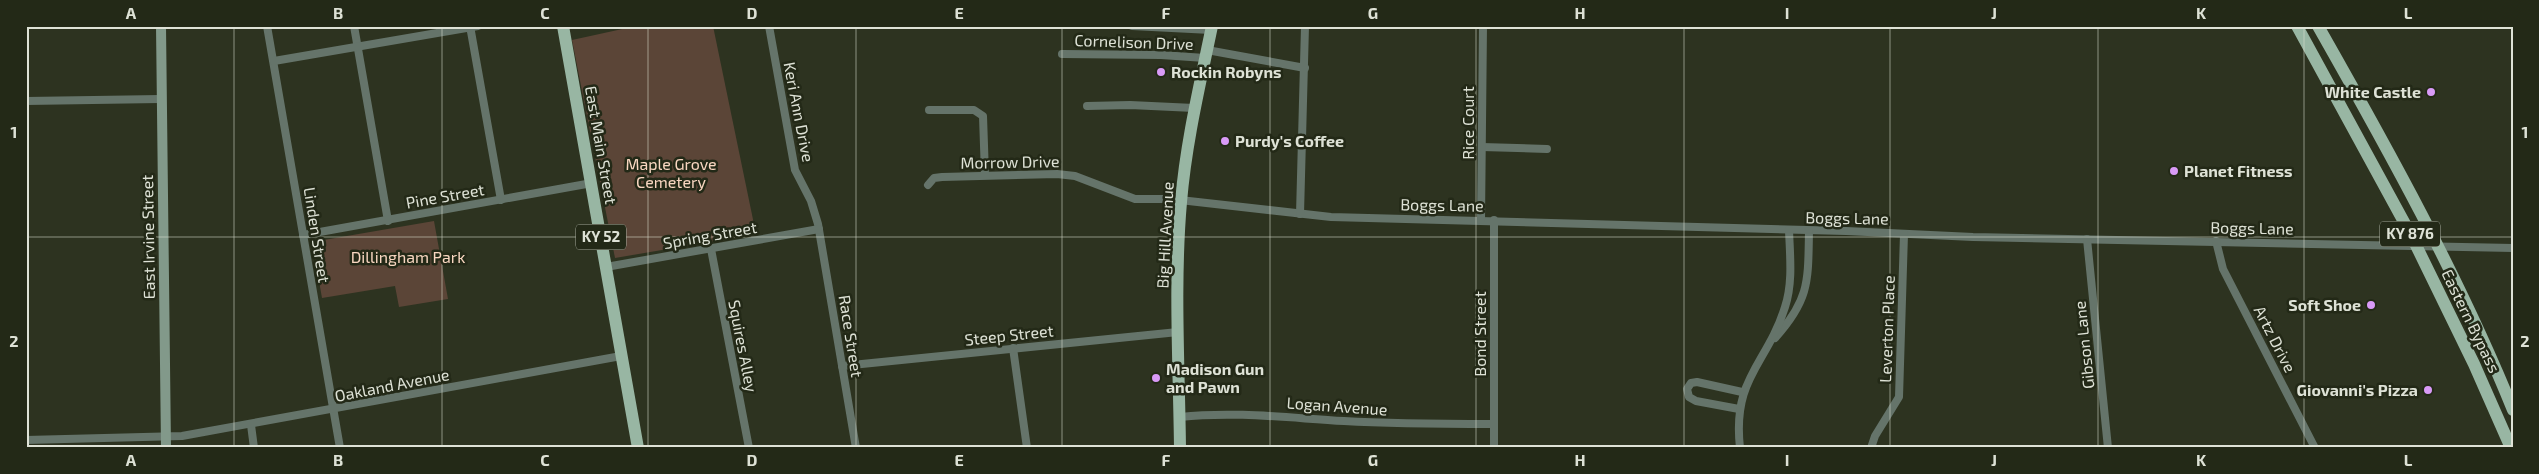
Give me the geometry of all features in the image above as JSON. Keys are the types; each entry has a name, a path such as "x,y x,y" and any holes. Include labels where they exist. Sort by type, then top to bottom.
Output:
{"main road":[{"name":"East Main Street","path":"563,26 638,448"},
{"name":"Eastern Bypass","path":"2297,26 2416,246 2474,364 2511,448"},
{"name":"Eastern Bypass","path":"2318,26 2390,154 2492,359 2513,410"},
{"name":"Big Hill Avenue","path":"1180,448 1177,278 1181,202 1194,108 1212,28"}],"street":[{"name":"East Irvine Street","path":"161,26 160,99 167,442"},
{"name":"Linden Street","path":"267,26 340,448"},
{"path":"354,26 388,221"},
{"name":"Keri Ann Drive","path":"770,26 795,170 811,201 819,229"},
{"path":"1132,26 1212,28"},
{"path":"1300,214 1305,26"},
{"name":"Rice Court","path":"1481,220 1483,26"},
{"path":"274,62 473,27 501,200"},
{"name":"Cornelison Drive","path":"1062,54 1206,54 1304,68"},
{"path":"26,101 160,99"},
{"path":"1087,106 1130,105 1194,108"},
{"path":"929,110 974,110 982,116 986,175"},
{"path":"1482,147 1547,149"},
{"name":"Morrow Drive","path":"928,185 931,180 938,177 1069,175 1129,198 1171,199 1181,202"},
{"name":"Pine Street","path":"303,235 592,183"},
{"name":"Boggs Lane","path":"1181,202 1227,204 1300,214 1342,217 2087,239 2513,248"},
{"name":"Bond Street","path":"1494,220 1494,448"},
{"name":"Spring Street","path":"606,267 819,229"},
{"name":"Race Street","path":"819,229 856,448"},
{"path":"1740,448 1738,429 1742,392 1769,342 1787,301 1790,272 1789,230"},
{"path":"1769,342 1795,315 1804,298 1808,272 1809,231"},
{"name":"Leverton Place","path":"1871,448 1875,436 1899,397 1904,234"},
{"name":"Gibson Lane","path":"2087,239 2108,448"},
{"name":"Artz Drive","path":"2216,241 2223,269 2314,448"},
{"name":"Squires Alley","path":"712,249 749,448"},
{"name":"Steep Street","path":"842,366 1178,332"},
{"path":"1012,348 1027,448"},
{"name":"Oakland Avenue","path":"26,440 167,442 621,356"},
{"path":"1739,409 1696,401 1689,397 1687,389 1689,385 1697,382 1742,392"},
{"name":"Logan Avenue","path":"1180,417 1228,414 1300,416 1352,422 1494,424"},
{"path":"251,425 254,448"}],"green space":[{"name":"Maple Grove Cemetery","path":"636,26 713,26 756,234 615,258 572,40"},
{"name":"Dillingham Park","path":"434,221 448,299 399,307 395,286 322,298 312,242"}],"place":[{"name":"Rockin Robyns","path":"1161,72"},
{"name":"White Castle","path":"2431,92"},
{"name":"Purdy's Coffee","path":"1225,141"},
{"name":"Planet Fitness","path":"2174,171"},
{"name":"Soft Shoe","path":"2371,305"},
{"name":"Madison Gun and Pawn","path":"1156,378"},
{"name":"Giovanni's Pizza","path":"2428,390"}]}
